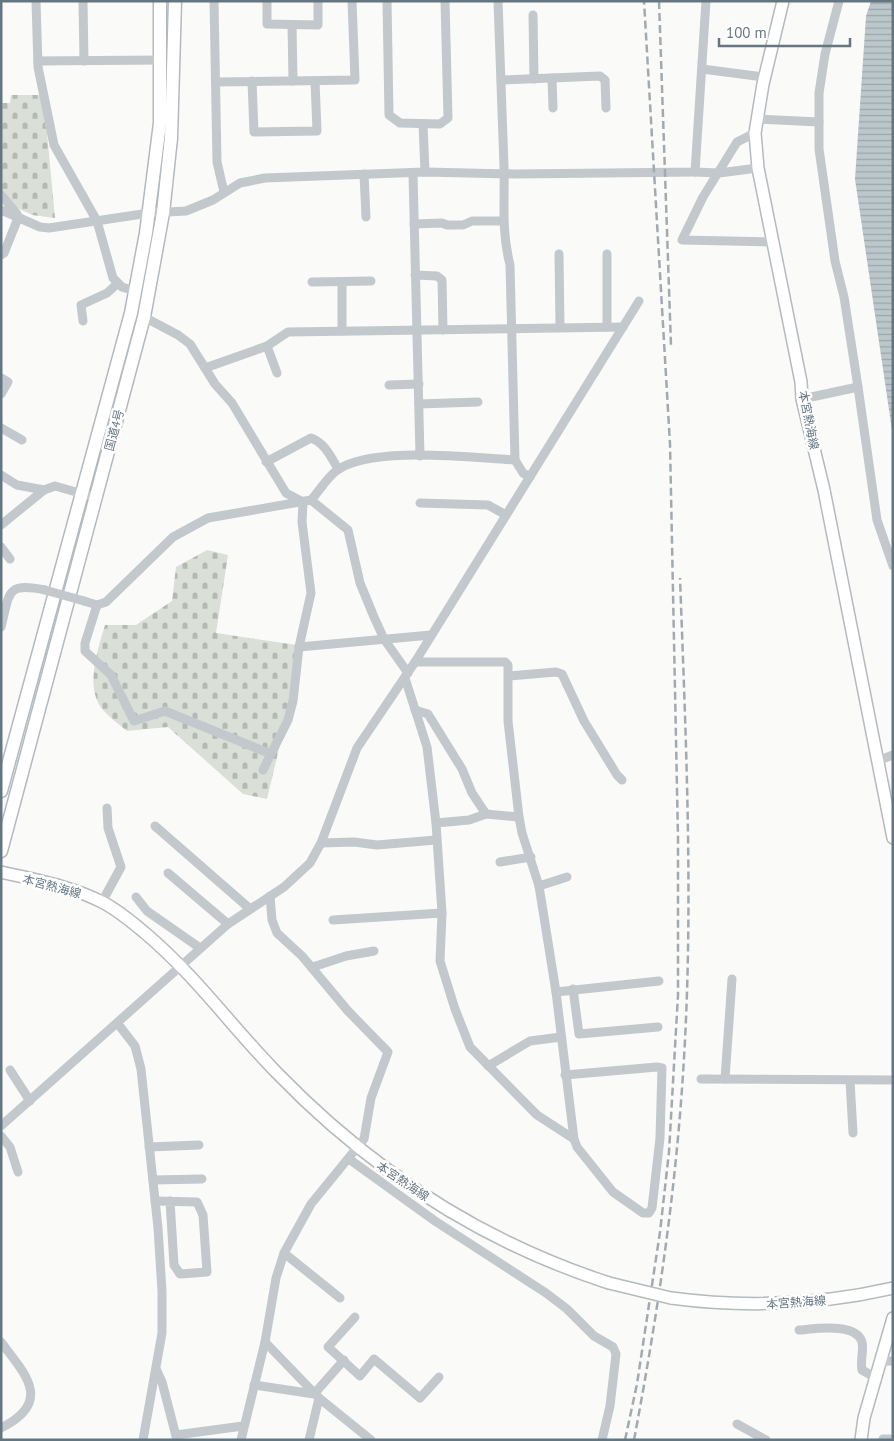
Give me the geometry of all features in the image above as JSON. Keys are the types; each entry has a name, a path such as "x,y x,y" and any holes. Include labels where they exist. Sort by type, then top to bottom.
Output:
{"highway":[{"name":"国道4号","path":"1,792 82,495 135,290 149,213 160,123 160,1"},
{"name":"国道4号","path":"1,851 144,317 163,213 174,103 175,1"}],"main road":[{"name":"本宮熱海線","path":"783,1 764,77 755,133 758,168 771,242 801,382 802,399 824,490 893,838"},
{"name":"本宮熱海線","path":"1,872 67,888 102,902 129,920 182,965 277,1073 358,1148 418,1192 465,1220 538,1257 609,1283 671,1298 716,1304 827,1301 893,1288"},
{"path":"861,1440 864,1418 893,1318"}],"street":[{"path":"36,1 38,61 54,145 97,221 108,264 117,284 135,290"},
{"path":"83,1 84,61"},
{"path":"214,1 217,162 224,192"},
{"path":"266,1 267,24 292,25 318,25 318,1"},
{"path":"217,82 355,80 352,1"},
{"path":"386,1 389,115 400,123 424,124 440,124 448,118 445,1"},
{"path":"498,1 504,173 503,238 510,265 510,329 515,460 523,473 530,477"},
{"path":"695,172 706,1"},
{"path":"839,1 825,54 819,93 819,150 835,262 844,297 877,520 893,566"},
{"path":"533,15 534,79"},
{"path":"292,25 293,81"},
{"path":"38,61 161,60"},
{"path":"702,69 764,77"},
{"path":"501,80 600,76 605,80 606,108"},
{"path":"552,78 553,108"},
{"path":"252,81 254,132 317,131 315,80"},
{"path":"758,119 819,122"},
{"path":"424,124 425,172"},
{"path":"755,133 737,142 682,240 771,242"},
{"path":"1,210 18,218 49,228 149,213 194,209 213,200 240,183 265,178 425,172 515,174 719,173 758,168"},
{"path":"413,173 420,456"},
{"path":"364,174 366,217"},
{"path":"1,195 17,214 18,218 4,253 1,255"},
{"path":"414,224 442,223 447,225 463,225 472,221 503,221"},
{"path":"559,254 560,327"},
{"path":"607,254 607,327"},
{"path":"415,276 437,276 442,280 443,330"},
{"path":"312,282 371,281"},
{"path":"342,282 342,331"},
{"path":"83,321 82,305 107,293 117,284"},
{"path":"1,1126 118,1024 228,924 249,908 270,896 304,869 321,843 357,748 415,662 639,301"},
{"path":"144,317 178,335 190,344 205,368 232,403 286,493 307,501 348,530 360,584 384,639 406,675 426,747 436,823 442,913 439,947 442,972 470,1047 538,1115 574,1139"},
{"path":"205,368 267,346 288,332 623,327"},
{"path":"267,346 277,373"},
{"path":"1,378 8,382 1,394"},
{"path":"389,385 419,384"},
{"path":"802,399 858,387"},
{"path":"419,404 478,402"},
{"path":"1,428 22,440"},
{"path":"266,462 311,438 318,441 330,453 338,469"},
{"path":"263,770 288,720 293,702 299,647 312,593 302,522 307,501 338,469 369,460 393,456 420,456 515,460"},
{"path":"1,475 17,485 44,490"},
{"path":"1,525 44,490 55,486 97,498"},
{"path":"1,627 10,597 16,588 22,586 45,590 97,605 110,599 173,537 208,518 307,501"},
{"path":"420,503 488,505 506,515"},
{"path":"1,547 10,559"},
{"path":"97,605 85,644 85,651 112,675 134,721 165,711 271,754"},
{"path":"299,647 431,635"},
{"path":"415,662 505,662 508,665 508,721 519,817 522,833 539,886 556,992 565,1075 574,1139 577,1147 613,1192 643,1213 650,1212 660,1138 662,1068 565,1075"},
{"path":"509,676 556,672 562,674 584,721 622,780"},
{"path":"415,710 428,714 462,769 472,793 486,814"},
{"path":"877,761 893,755"},
{"path":"102,902 121,867 108,828 107,808"},
{"path":"436,823 470,820 486,814 519,817"},
{"path":"155,826 249,908"},
{"path":"321,843 354,842 377,845 436,840"},
{"path":"500,862 531,857"},
{"path":"168,873 228,924"},
{"path":"539,886 567,877"},
{"path":"240,1440 265,1342 276,1278 284,1253 311,1204 364,1139 370,1098 388,1052 348,1011 313,967 274,928 270,896"},
{"path":"136,897 147,911 200,948"},
{"path":"332,920 442,913"},
{"path":"313,967 346,956 374,951"},
{"path":"725,1079 732,979"},
{"path":"556,992 659,981"},
{"path":"574,989 579,1034 658,1027"},
{"path":"118,1024 135,1046 141,1069 162,1290 162,1333 143,1440"},
{"path":"488,1066 530,1040 561,1038"},
{"path":"10,1070 30,1101"},
{"path":"701,1079 893,1080"},
{"path":"850,1081 853,1132"},
{"path":"1,1136 10,1147 18,1172"},
{"path":"149,1147 199,1144"},
{"path":"349,1159 436,1221 540,1289 567,1309 594,1336 613,1347 616,1354 610,1406 602,1440"},
{"path":"153,1180 202,1179"},
{"path":"155,1201 170,1201 197,1202 203,1216 207,1272 180,1274 174,1265 170,1201"},
{"path":"284,1253 340,1298"},
{"path":"355,1317 328,1347 360,1376 374,1359 420,1398 439,1377"},
{"path":"799,1330 835,1328 855,1333 862,1342 862,1370 876,1378"},
{"path":"1,1342 26,1375 31,1392 25,1410 18,1418 1,1428"},
{"path":"265,1342 316,1396 370,1440"},
{"path":"309,1440 316,1396 344,1360"},
{"path":"881,1361 893,1361"},
{"path":"156,1369 162,1382 177,1438 243,1426"},
{"path":"254,1385 316,1396"},
{"path":"737,1424 766,1440"},
{"path":"883,1439 893,1439"}],"green space":[{"path":"11,95 40,95 47,133 55,218 32,215 1,200 1,103 10,103"},
{"path":"207,550 228,555 216,633 297,645 289,707 267,799 243,794 168,727 127,731 103,710 97,701 94,691 94,668 105,625 136,625 172,601 176,567"}],"shaded area":[{"path":"871,1 893,1 893,437 855,179 866,16"}],"railway":[{"path":"625,1440 637,1384 660,1232 669,1152 678,995 678,838 670,444 644,1"},
{"path":"659,1 671,346"},
{"path":"634,1440 664,1257 680,1120 683,1074 688,950 688,826 680,578"}]}
